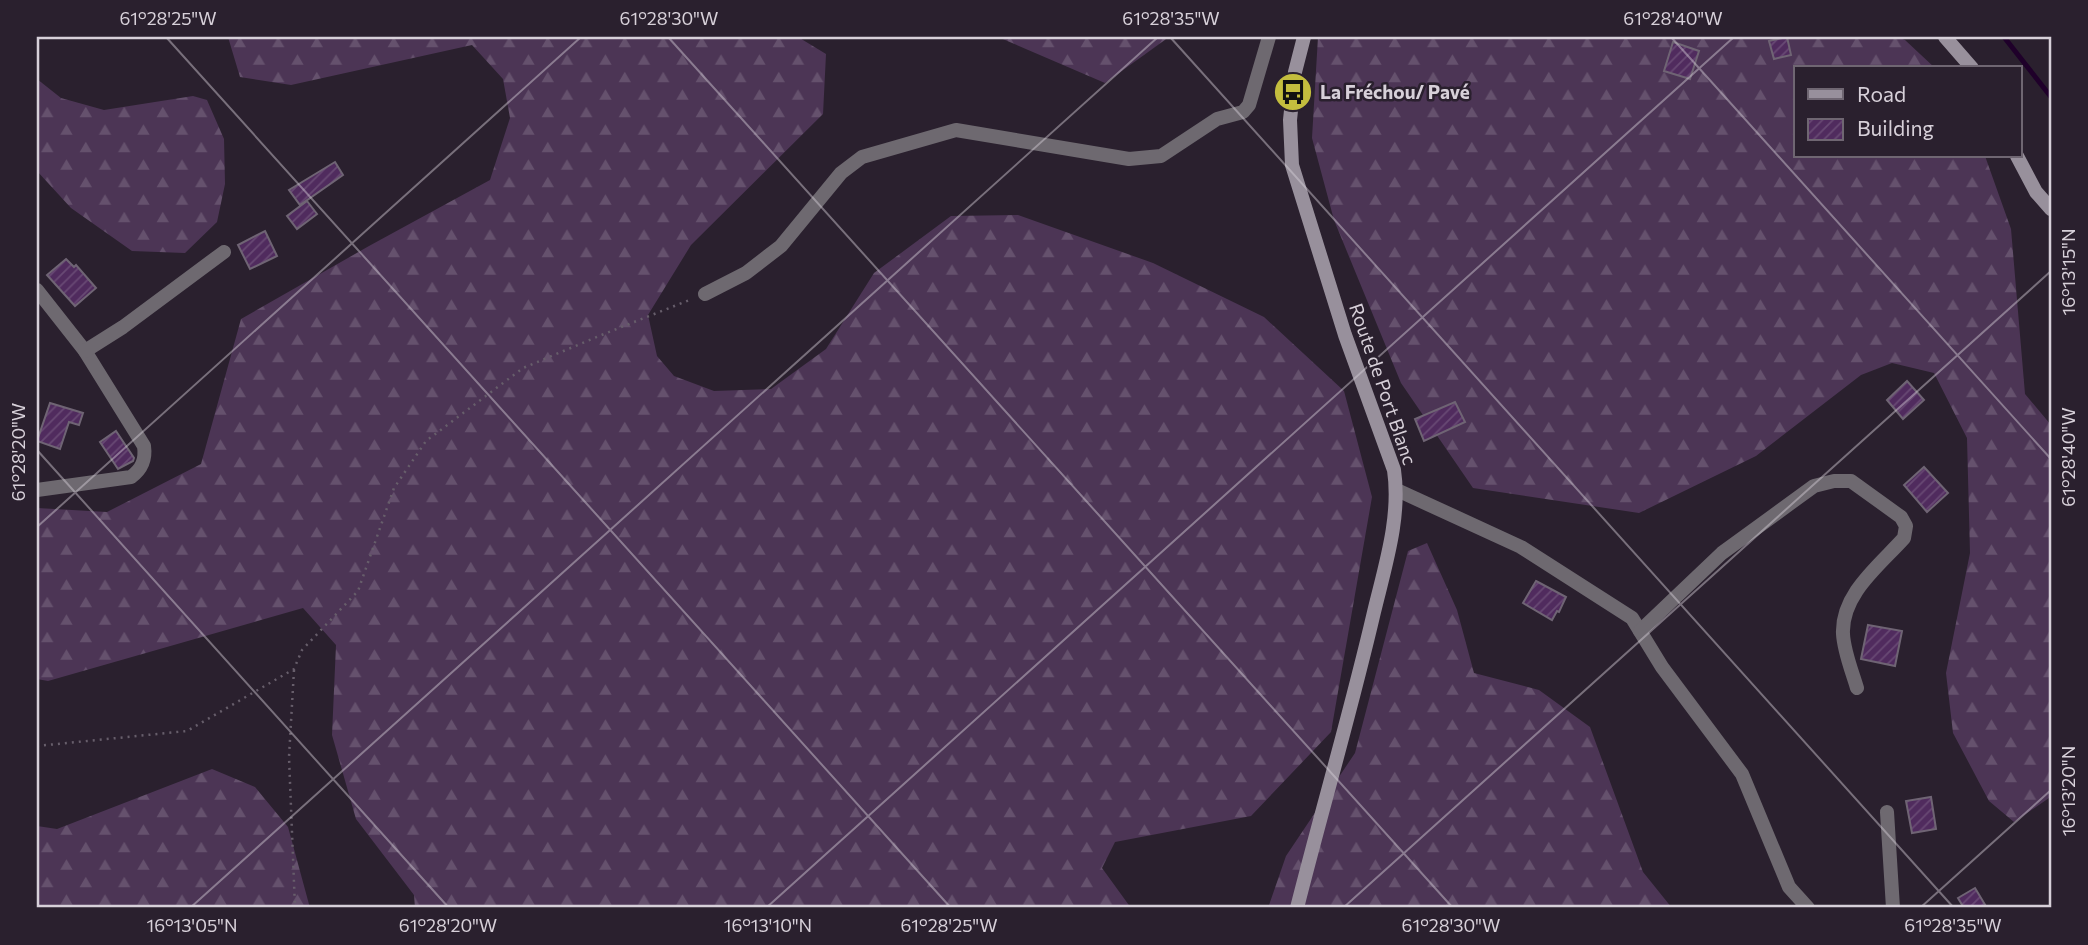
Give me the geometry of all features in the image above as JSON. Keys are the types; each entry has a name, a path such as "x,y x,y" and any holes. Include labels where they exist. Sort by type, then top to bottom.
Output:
{"street":[{"path":"705,295 746,273 781,246 841,173 862,158 936,134 956,130 1129,159 1160,156 1217,119 1243,112 1249,105 1269,37"},
{"name":"Route de Port Blanc","path":"1297,908 1364,653 1391,536 1397,490 1394,470 1345,335 1292,165 1290,120 1295,72 1304,37"},
{"path":"1945,37 1970,66"},
{"path":"2018,158 2036,192 2051,209"},
{"path":"85,351 123,327 224,251"},
{"path":"37,290 85,351 144,446 143,464 131,477 37,490"},
{"path":"1640,631 1722,552 1814,486 1834,481 1851,481 1901,517 1906,526 1904,538 1852,597 1847,609 1843,635 1857,688"},
{"path":"1397,490 1521,547 1632,618 1662,667 1742,774 1789,887 1808,908"},
{"path":"1887,812 1893,908"}],"path":[{"path":"295,908 289,757 294,669 302,650 358,591 394,488 426,441 523,368 705,295"},
{"path":"37,746 187,731 294,669"}],"green space":[{"path":"228,37 798,37 826,54 823,114 691,245 648,315 657,356 674,376 714,391 771,389 826,349 874,273 951,216 1018,215 1153,263 1264,317 1344,391 1372,497 1331,732 1251,816 1115,842 1102,868 1131,908 415,908 414,895 356,819 332,735 336,645 303,608 48,681 37,679 37,508 107,512 201,464 241,319 490,180 510,118 503,79 472,45 291,85 240,77"},
{"path":"998,37 1169,37 1105,83"},
{"path":"1318,37 1897,37 1905,40 1933,66 1794,66 1794,158 1986,158 2011,229 2025,394 2051,425 2049,798 2014,822 1989,801 1953,733 1946,673 1970,553 1967,438 1934,373 1892,363 1861,375 1756,456 1639,513 1473,488 1401,383 1334,220 1312,138"},
{"path":"37,79 61,98 104,110 193,96 207,100 224,139 225,184 217,222 185,253 132,251 71,208 37,171"},
{"path":"1427,543 1457,610 1474,673 1539,690 1590,727 1643,872 1672,908 1268,908 1286,856 1355,753 1408,551"},
{"path":"212,769 255,787 288,827 310,908 37,908 37,826 57,829"}],"building":[{"path":"1787,37 1791,55 1774,59 1769,41"},
{"path":"1673,42 1699,51 1690,79 1664,71"},
{"path":"335,162 343,175 300,205 289,190"},
{"path":"307,201 317,214 297,229 287,216"},
{"path":"265,231 277,256 250,269 238,245"},
{"path":"66,259 74,267 76,265 96,288 75,306 47,275"},
{"path":"1907,381 1924,400 1903,419 1887,400"},
{"path":"1455,402 1465,422 1424,441 1415,419"},
{"path":"50,403 83,413 79,425 69,422 60,449 37,441"},
{"path":"116,431 134,458 118,469 100,442"},
{"path":"1924,467 1948,493 1927,512 1904,485"},
{"path":"1536,581 1566,597 1552,620 1523,603"},
{"path":"1868,625 1902,631 1895,666 1861,659"},
{"path":"1931,797 1936,829 1912,833 1906,801"},
{"path":"1975,888 1987,908 1964,908 1958,898"}],"waterway":[{"path":"2004,37 2051,97"}],"place":[{"name":"La Fréchou/ Pavé","path":"1293,92"}]}
